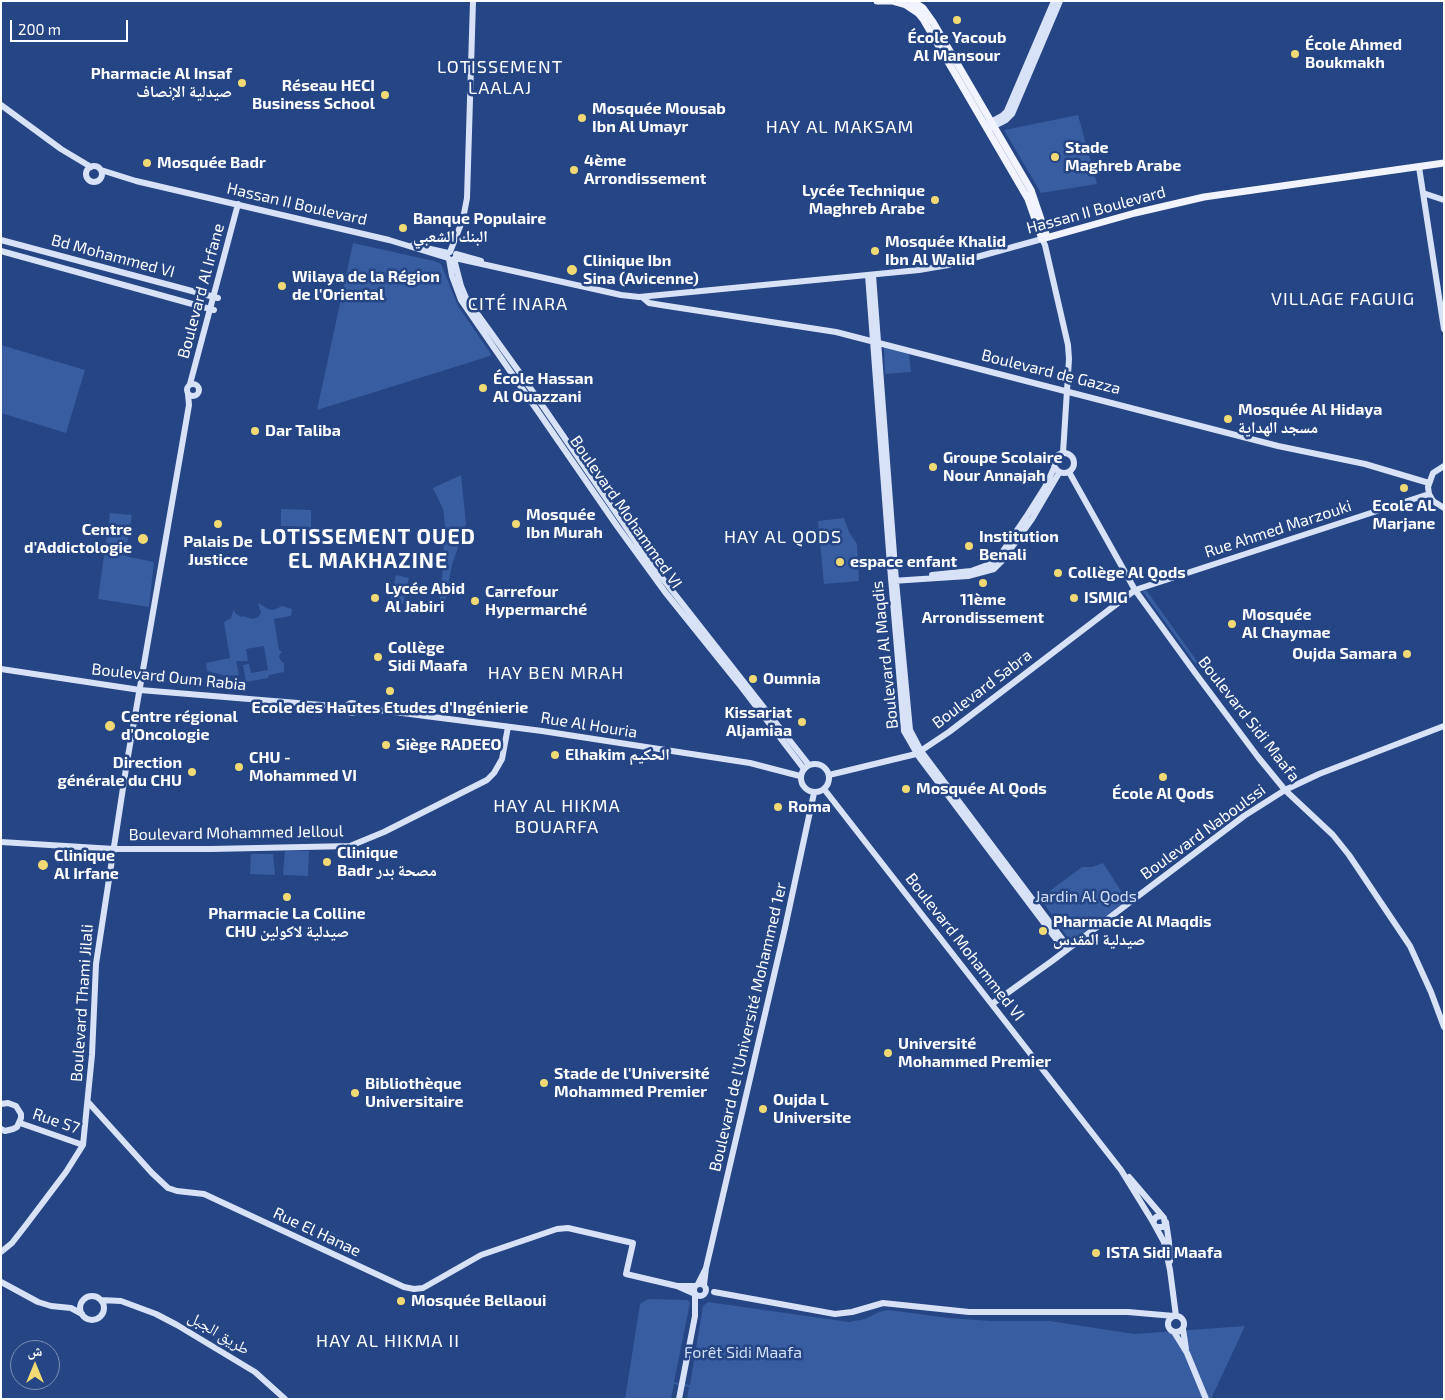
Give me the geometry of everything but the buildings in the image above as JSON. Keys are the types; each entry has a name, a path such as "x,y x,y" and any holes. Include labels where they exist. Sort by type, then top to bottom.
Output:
{"main road":[{"path":"877,1 906,5 923,19 1033,195 1045,240"},
{"path":"912,1 923,8 929,15 990,126"},
{"name":"Hassan II Boulevard","path":"1045,240 1154,208 1204,197 1444,163"}],"street":[{"name":"Boulevard Mohammed VI","path":"474,1 467,198 452,256 462,290 652,564 806,767"},
{"path":"990,126 1007,111 1054,1"},
{"path":"990,126 1006,120 1012,114 1060,1"},
{"path":"1,105 75,159 101,170 101,179 97,182 91,182 75,159"},
{"path":"86,173 91,167"},
{"path":"1419,167 1444,329"},
{"name":"Hassan II Boulevard","path":"101,170 240,205 409,245 421,246 452,256 480,260 491,265 621,296 642,297 674,294 870,275 948,265 1045,240"},
{"name":"Hassan II Boulevard","path":"101,179 121,176"},
{"path":"1423,193 1444,200"},
{"name":"Boulevard Al Irfane","path":"193,384 197,376 240,205"},
{"name":"Bd Mohammed VI","path":"1,240 216,297"},
{"path":"1045,240 1068,345 1069,360 1063,453"},
{"name":"Bd Mohammed VI","path":"1,251 213,309"},
{"name":"Boulevard Al Maqdis","path":"870,275 903,687 910,730 918,752 1067,950"},
{"path":"674,294 675,308"},
{"name":"Boulevard de Gazza","path":"642,297 649,303 675,308 827,330 1278,446 1365,464 1429,482"},
{"path":"193,384 199,392 191,395 187,389 193,384"},
{"name":"Boulevard Thami Jilali","path":"1,1252 12,1243 26,1225 66,1172 83,1145 92,1055 96,964 140,690 191,395"},
{"path":"894,580 968,571 993,564 1053,474 1057,471 1069,472 1074,467 1074,460 1070,455 1063,453 1054,458 1057,471"},
{"path":"1444,466 1433,473 1429,482 1429,494 1435,504 1444,508"},
{"name":"Boulevard Sidi Maafa","path":"1069,472 1135,590 1252,749 1285,790 1340,843 1386,910 1410,946 1431,992 1444,1027"},
{"name":"Rue Ahmed Marzouki","path":"1135,590 1429,494"},
{"name":"Boulevard Sabra","path":"829,775 918,752 948,732 1135,590"},
{"name":"Boulevard Oum Rabia","path":"1,669 140,690 348,708"},
{"name":"Rue Al Houria","path":"348,708 353,713 357,708 371,709 508,726 750,763 800,776"},
{"name":"Boulevard Mohammed Jelloul","path":"1,842 114,849 211,850 350,846 384,832 487,780 494,773 502,758 508,726"},
{"name":"Boulevard Naboulssi","path":"992,1004 1067,950 1244,816 1285,790 1318,774 1444,726"},
{"path":"821,765 829,775 828,783 824,789 814,793 804,788 800,782 800,776 806,767 821,765"},
{"name":"Boulevard Mohammed VI","path":"824,789 1121,1170 1155,1224 1164,1242 1176,1304 1176,1316"},
{"name":"Boulevard de l'Université Mohammed 1er","path":"679,1399 695,1316 785,928 814,793"},
{"path":"1,1104 8,1102 16,1106 21,1114 20,1123 13,1129 6,1131 1,1129"},
{"name":"Rue El Hanae","path":"88,1102 168,1188 204,1194 406,1287 423,1288 481,1255 561,1228 574,1229 633,1243 626,1274 701,1290"},
{"name":"Rue S7","path":"20,1123 83,1145"},
{"name":"Boulevard Mohammed VI","path":"1121,1170 1163,1219 1170,1242 1170,1270"},
{"path":"1156,1217 1163,1219 1163,1227 1155,1224 1156,1217"},
{"path":"1,1282 38,1302 51,1306 71,1308 93,1320 99,1318 104,1310 111,1305 130,1305"},
{"path":"701,1290 835,1314 852,1312 883,1303 969,1312 1150,1313 1176,1316 1184,1322 1183,1329 1187,1353"},
{"path":"71,1308 89,1297 95,1297 101,1300 104,1310"},
{"name":"طريق الجبل","path":"101,1300 121,1301 162,1317 202,1339 254,1372 285,1399"},
{"path":"82,1303 82,1314"},
{"path":"1150,1313 1168,1324 1170,1330 1174,1332 1187,1353 1206,1399"},
{"path":"1168,1324 1169,1320 1176,1316"},
{"path":"1174,1332 1183,1329"}],"green space":[{"name":"Stade Maghreb Arabe","path":"1078,115 1097,184 1041,193 1004,130"},
{"path":"353,243 441,264 458,306 491,354 490,356 317,410"},
{"path":"1,345 85,370 66,433 1,413"},
{"path":"884,347 909,354 911,372 885,374"},
{"path":"461,475 466,524 452,565 444,607 439,609 445,525 443,509 433,488"},
{"path":"281,509 311,510 311,527 281,526"},
{"path":"110,513 132,515 125,556 154,562 149,607 98,599"},
{"name":"espace enfant","path":"844,518 849,532 857,544 859,581 824,584 818,521"},
{"path":"396,575 409,578 403,604 390,601"},
{"path":"1146,590 1202,668 1200,670 1143,592"},
{"path":"258,603 268,609 274,610 282,606 292,609 291,616 274,619 279,650 282,652 279,656 284,663 284,672 269,675 268,678 246,682 243,665 249,664 251,673 268,670 264,646 246,649 248,661 236,661 239,675 226,676 207,671 206,663 230,658 224,622 231,618 234,609 235,613 241,617 253,619 258,617 261,613"},
{"path":"285,851 309,851 308,876 283,875"},
{"path":"251,854 273,854 275,875 250,874"},
{"name":"Jardin Al Qods","path":"1103,863 1127,900 1071,942 1040,898 1082,867 1092,867"},
{"path":"322,1226 345,1240 340,1250 314,1239"},
{"name":"Forêt Sidi Maafa","path":"648,1299 688,1300 690,1303 674,1382 690,1385 703,1306 708,1302 849,1322 865,1319 888,1310 990,1321 1050,1321 1134,1334 1245,1326 1211,1399 687,1399 689,1387 674,1384 671,1399 625,1399 640,1304"}],"place":[{"name":"École Yacoub Al Mansour","path":"957,20"},
{"name":"École Ahmed Boukmakh","path":"1295,54"},
{"name":"Pharmacie Al Insaf صيدلية الإنصاف","path":"242,83"},
{"name":"Réseau HECI Business School","path":"385,95"},
{"name":"Mosquée Mousab Ibn Al Umayr","path":"582,118"},
{"name":"Stade Maghreb Arabe","path":"1055,157"},
{"name":"Mosquée Badr","path":"147,163"},
{"name":"4ème Arrondissement","path":"574,170"},
{"name":"Lycée Technique Maghreb Arabe","path":"935,200"},
{"name":"Banque Populaire البنك الشعبي","path":"403,228"},
{"name":"Mosquée Khalid Ibn Al Walid","path":"875,251"},
{"name":"Clinique Ibn Sina (Avicenne)","path":"572,270"},
{"name":"Wilaya de la Région de l'Oriental","path":"282,286"},
{"name":"École Hassan Al Ouazzani","path":"483,388"},
{"name":"Mosquée Al Hidaya مسجد الهداية","path":"1228,419"},
{"name":"Dar Taliba","path":"255,431"},
{"name":"Groupe Scolaire Nour Annajah","path":"933,467"},
{"name":"Ecole AL Marjane","path":"1404,488"},
{"name":"Palais De Justicce","path":"218,524"},
{"name":"Mosquée Ibn Murah","path":"516,524"},
{"name":"Centre d'Addictologie","path":"143,539"},
{"name":"Institution Benali","path":"969,546"},
{"name":"espace enfant","path":"840,562"},
{"name":"Collège Al Qods","path":"1058,573"},
{"name":"11ème Arrondissement","path":"983,583"},
{"name":"Lycée Abid Al Jabiri","path":"375,598"},
{"name":"ISMIG","path":"1074,598"},
{"name":"Carrefour Hypermarché","path":"475,601"},
{"name":"Mosquée Al Chaymae","path":"1232,624"},
{"name":"Oujda Samara","path":"1407,654"},
{"name":"Collège Sidi Maafa","path":"378,657"},
{"name":"Oumnia","path":"753,679"},
{"name":"Ecole des Hautes Etudes d'Ingénierie","path":"390,691"},
{"name":"Kissariat Aljamiaa","path":"802,722"},
{"name":"Centre régional d'Oncologie","path":"110,726"},
{"name":"Siège RADEEO","path":"386,745"},
{"name":"Elhakim الحكيم","path":"555,755"},
{"name":"CHU - Mohammed VI","path":"239,767"},
{"name":"Direction générale du CHU","path":"192,772"},
{"name":"École Al Qods","path":"1163,777"},
{"name":"Mosquée Al Qods","path":"906,789"},
{"name":"Roma","path":"778,807"},
{"name":"Clinique Badr مصحة بدر","path":"327,862"},
{"name":"Clinique Al Irfane","path":"43,865"},
{"name":"Pharmacie La Colline CHU صيدلية لاكولين","path":"287,897"},
{"name":"Pharmacie Al Maqdis صيدلية المقدس","path":"1043,931"},
{"name":"Université Mohammed Premier","path":"888,1053"},
{"name":"Stade de l'Université Mohammed Premier","path":"544,1083"},
{"name":"Bibliothèque Universitaire","path":"355,1093"},
{"name":"Oujda L Universite","path":"763,1109"},
{"name":"ISTA Sidi Maafa","path":"1096,1253"},
{"name":"Mosquée Bellaoui","path":"401,1301"}],"district":[{"name":"LOTISSEMENT LAALAJ","path":"500,77"},
{"name":"HAY AL MAKSAM","path":"840,127"},
{"name":"VILLAGE FAGUIG","path":"1343,299"},
{"name":"CITÉ INARA","path":"518,304"},
{"name":"HAY AL QODS","path":"783,537"},
{"name":"LOTISSEMENT OUED EL MAKHAZINE","path":"368,549"},
{"name":"HAY BEN MRAH","path":"556,673"},
{"name":"HAY AL HIKMA BOUARFA","path":"557,816"},
{"name":"HAY AL HIKMA II","path":"388,1341"}]}
